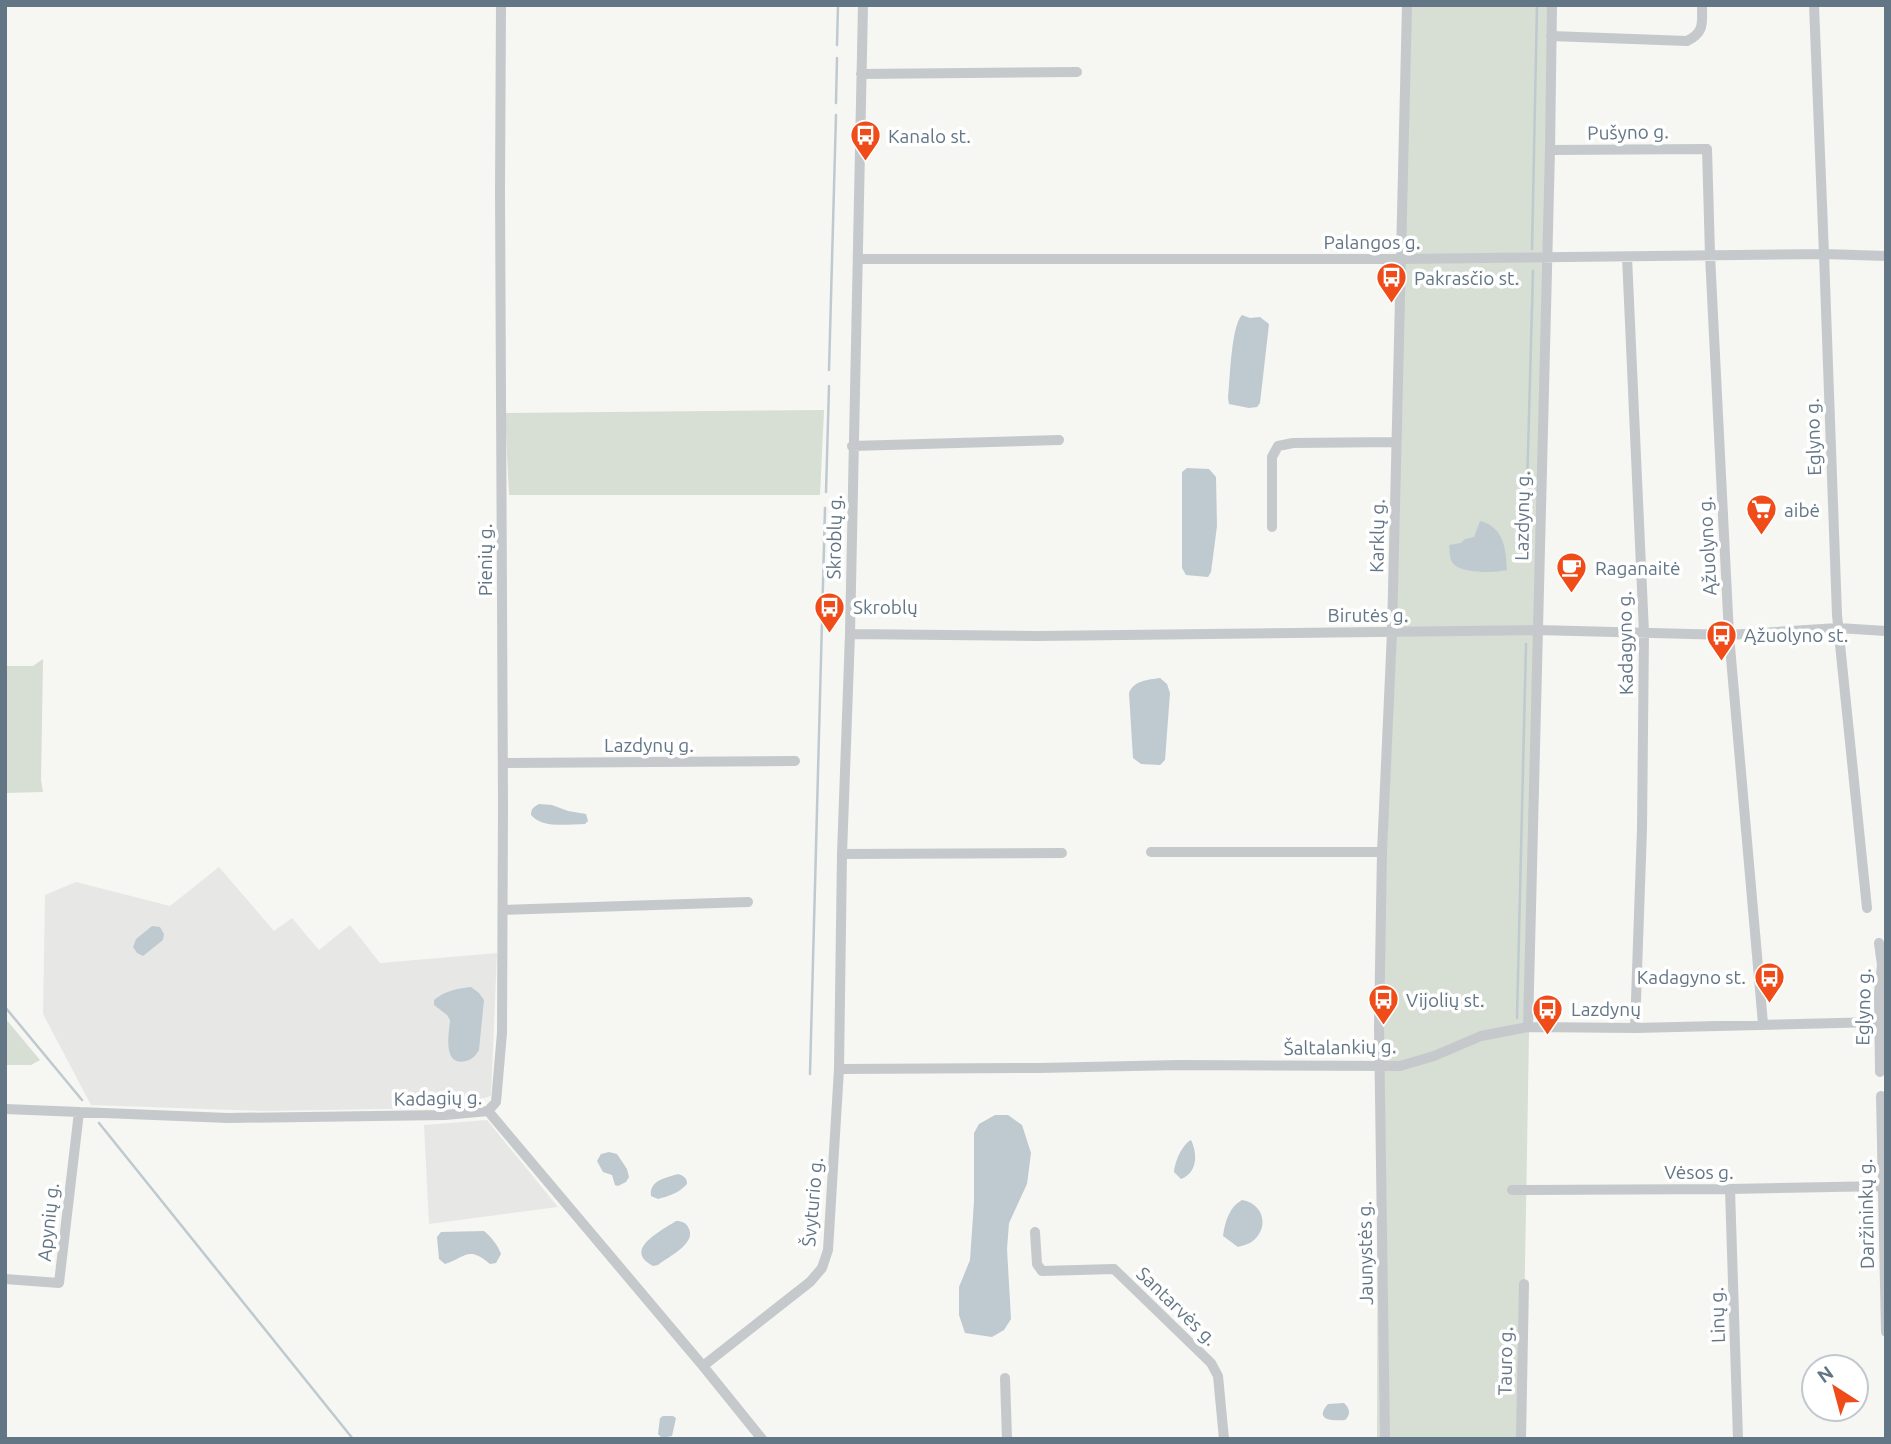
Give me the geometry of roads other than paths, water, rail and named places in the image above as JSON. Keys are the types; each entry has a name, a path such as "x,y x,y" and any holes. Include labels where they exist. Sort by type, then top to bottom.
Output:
{"street":[{"name":"Pienių g.","path":"488,1111 496,1102 502,1033 501,5"},
{"name":"Skroblų g.","path":"839,1069 863,5"},
{"name":"Karklų g.","path":"1379,1066 1382,852 1392,632 1407,5"},
{"name":"Lazdynų g.","path":"1528,1027 1552,5"},
{"path":"1551,36 1687,41 1696,36 1702,27 1702,5"},
{"name":"Eglyno g.","path":"1814,5 1838,628 1867,908"},
{"path":"861,74 1077,72"},
{"name":"Pušyno g.","path":"1550,150 1707,149"},
{"name":"Ąžuolyno g.","path":"1707,149 1729,635 1763,1024"},
{"name":"Palangos g.","path":"858,259 1401,259 1825,254 1886,256"},
{"name":"Kadagyno g.","path":"1627,257 1644,633 1642,829 1635,1028"},
{"path":"852,446 1059,440"},
{"path":"1272,527 1272,457 1278,446 1293,443 1395,442"},
{"name":"Birutės g.","path":"849,634 1038,636 1537,630 1729,635 1838,628 1886,631"},
{"name":"Lazdynų g.","path":"503,763 795,761"},
{"path":"1151,852 1382,852"},
{"path":"842,854 1062,853"},
{"path":"503,910 748,902"},
{"name":"Eglyno g.","path":"1879,943 1882,964 1878,1022 1880,1072"},
{"name":"Šaltalankių g.","path":"839,1069 1179,1065 1400,1066 1434,1056 1481,1036 1528,1027 1635,1028 1878,1022"},
{"name":"Jaunystės g.","path":"1379,1066 1385,1439"},
{"name":"Švyturio g.","path":"703,1366 810,1282 822,1268 828,1250 839,1069"},
{"name":"Daržininkų g.","path":"1881,1096 1886,1332"},
{"name":"Kadagių g.","path":"5,1109 228,1118 445,1115 488,1111 762,1439"},
{"name":"Apynių g.","path":"5,1279 59,1283 79,1112"},
{"name":"Vėsos g.","path":"1512,1190 1884,1186"},
{"name":"Linų g.","path":"1730,1189 1738,1439"},
{"name":"Santarvės g.","path":"1035,1232 1037,1264 1042,1271 1114,1269 1211,1363 1218,1376 1224,1439"},
{"name":"Tauro g.","path":"1521,1439 1524,1284"},
{"path":"1005,1378 1007,1439"}],"waterway":[{"path":"837,45 838,5"},
{"path":"1532,249 1537,5"},
{"path":"836,103 837,58"},
{"path":"829,370 836,115"},
{"path":"1526,523 1533,271"},
{"path":"826,492 829,386"},
{"path":"810,1074 825,508"},
{"path":"1517,1018 1526,644"},
{"path":"5,1007 82,1100"},
{"path":"99,1123 353,1439"}],"place":[{"name":"Kanalo st.","path":"865,163"},
{"name":"Pakrasčio st.","path":"1391,305"},
{"name":"aibė","path":"1761,537"},
{"name":"Raganaitė","path":"1572,595"},
{"name":"Skroblų","path":"830,634"},
{"name":"Ąžuolyno st.","path":"1721,662"},
{"name":"Kadagyno st.","path":"1769,1004"},
{"name":"Vijolių st.","path":"1383,1027"},
{"name":"Lazdynų","path":"1548,1036"}]}
